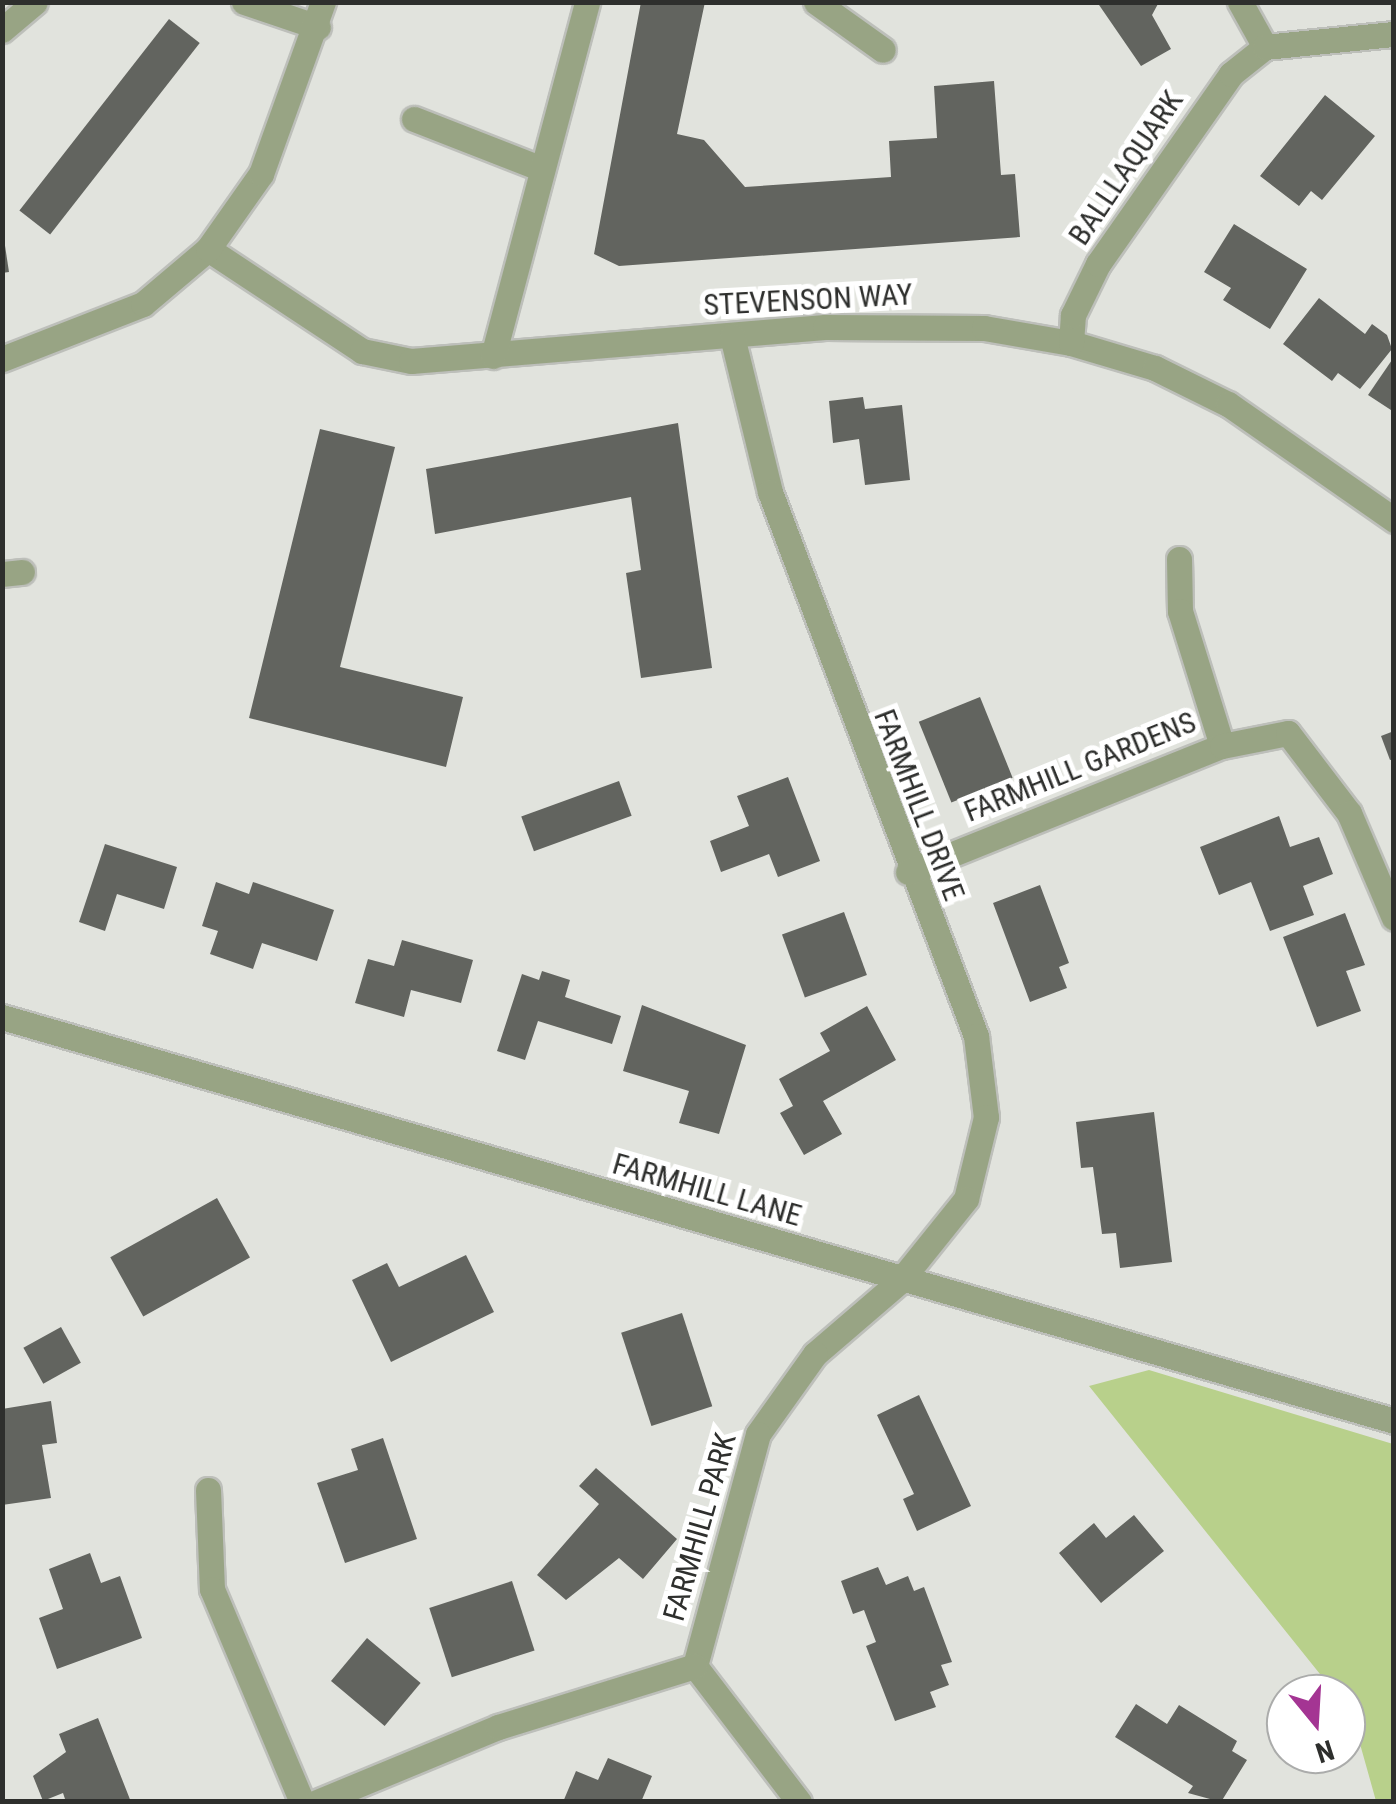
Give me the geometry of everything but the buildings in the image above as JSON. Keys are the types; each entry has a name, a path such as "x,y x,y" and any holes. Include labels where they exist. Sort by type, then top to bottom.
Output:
{"street":[{"path":"2,30 35,2"},
{"path":"2,359 143,304 208,249 261,174 320,14 244,2"},
{"path":"492,356 587,2"},
{"path":"816,2 883,50"},
{"path":"1240,2 1265,47 1389,35 1394,62"},
{"name":"BALLLAQUARK","path":"1071,343 1073,315 1098,264 1231,74 1265,47"},
{"path":"414,119 540,168"},
{"name":"STEVENSON WAY","path":"208,249 362,351 411,360 900,325 1071,343 1155,368 1228,404 1394,520"},
{"name":"FARMHILL DRIVE","path":"732,336 770,492 908,872 976,1036 986,1117 966,1199 900,1280"},
{"name":"FARMHILL GARDENS","path":"1179,559 1180,611 1222,746"},
{"name":"FARMHILL GARDENS","path":"908,872 1222,746 1288,733 1349,813 1394,918"},
{"name":"FARMHILL LANE","path":"2,1017 1394,1421"},
{"name":"FARMHILL PARK","path":"695,1666 758,1434 815,1354 900,1280"},
{"path":"208,1490 212,1590 302,1802"},
{"name":"FARMHILL PARK","path":"317,1802 498,1727 695,1666"},
{"name":"FARMHILL PARK","path":"695,1666 799,1802"}],"green space":[{"path":"1149,1370 1393,1444 1393,1801 1376,1801 1366,1765 1366,1674 1320,1674 1089,1386"}]}
